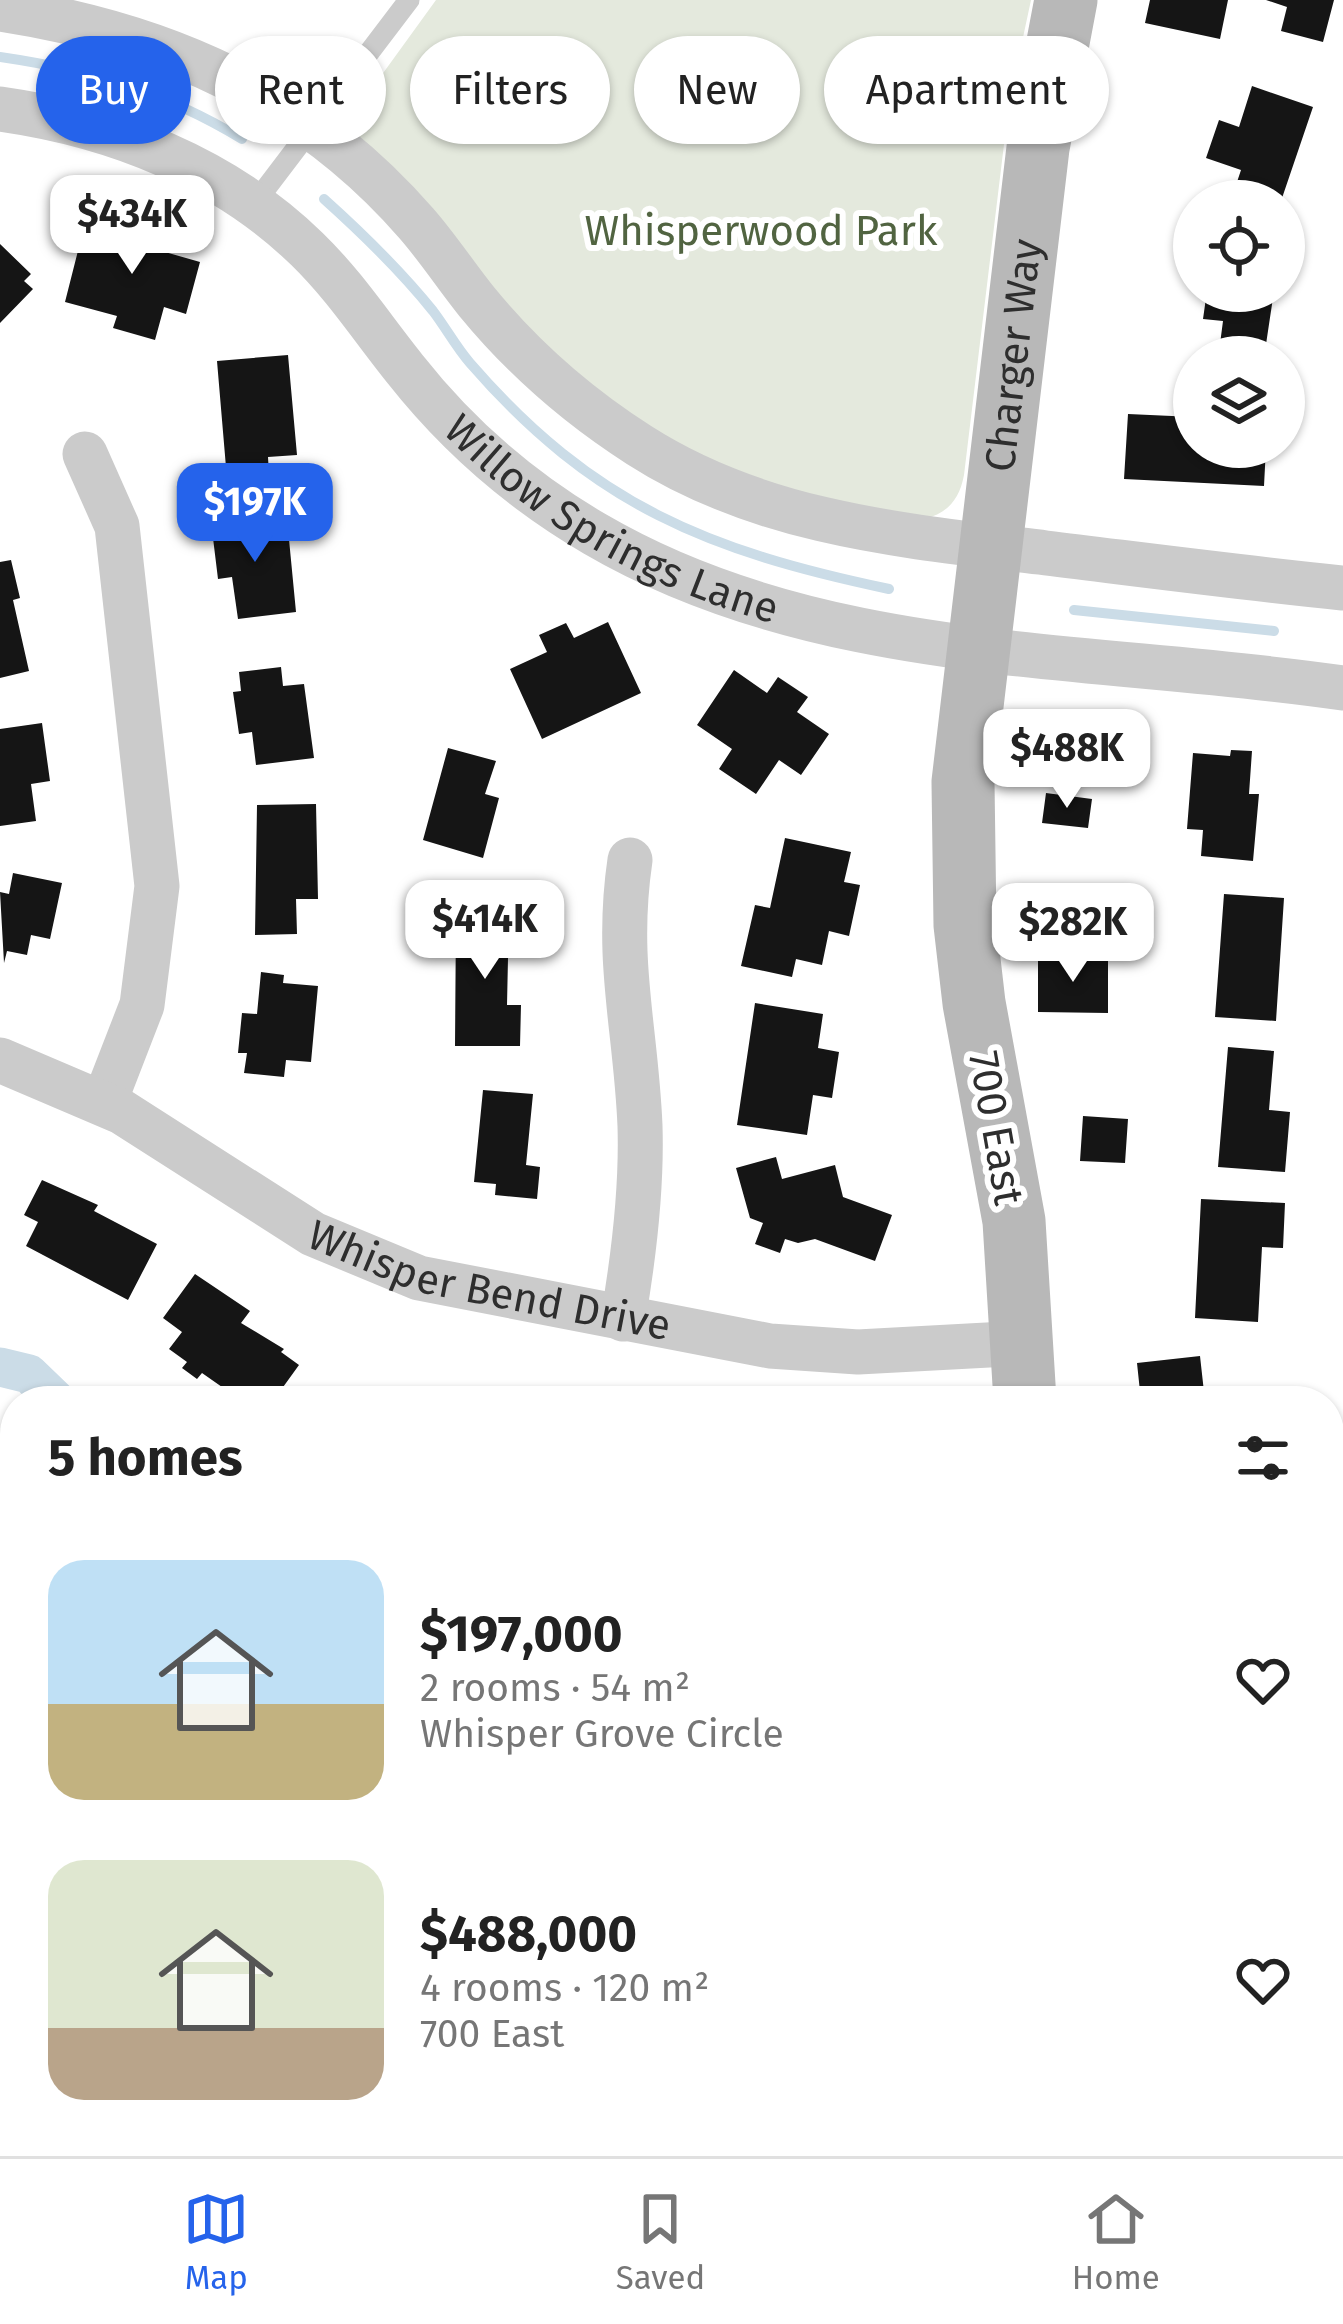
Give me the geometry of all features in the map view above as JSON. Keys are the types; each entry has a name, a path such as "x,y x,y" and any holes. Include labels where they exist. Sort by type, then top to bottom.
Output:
{"street":[{"name":"Charger Way","path":"969,711 1038,148 1066,0"},
{"name":"Willow Springs Lane","path":"0,9 156,44 215,70"},
{"name":"Willow Springs Lane","path":"0,109 130,140 228,185 334,277 404,368 465,435 544,501 664,569 767,609 863,632 1343,688"},
{"name":"Willow Springs Lane","path":"333,144 392,195 511,341 594,415 689,474 787,512 874,532 1343,588"},
{"path":"86,454 117,526 157,886 142,1005 104,1103"},
{"name":"700 East","path":"969,711 963,782 965,925 974,1003 1014,1221 1025,1372"},
{"path":"623,1319 640,1184 636,1076 622,973 630,860"},
{"name":"Whisper Bend Drive","path":"0,1060 104,1103 174,1141 353,1255 432,1281 814,1351 1025,1372"}],"lane":[{"path":"382,36 409,0"},
{"path":"254,204 300,144"}],"green space":[{"name":"Whisperwood Park","path":"436,0 1031,0 1023,36 824,36 824,144 1004,144 964,475 956,498 932,517 897,522 698,461 561,365 365,144 386,144 386,69"}],"building":[{"path":"1150,0 1228,0 1220,39 1145,23"},
{"path":"1266,0 1334,0 1323,42 1281,31 1287,7"},
{"path":"1252,86 1313,107 1288,180 1238,180 1241,170 1206,158 1219,120 1239,127"},
{"path":"115,218 170,232 165,252 200,262 186,314 164,307 155,340 113,328 117,316 65,302 83,231 110,238"},
{"path":"0,244 31,274 24,281 33,289 0,323"},
{"path":"1204,312 1271,312 1267,336 1221,336 1223,321 1203,319"},
{"path":"288,355 297,455 268,457 269,475 227,479 217,361"},
{"path":"1128,414 1173,416 1173,468 1265,468 1264,486 1124,479"},
{"path":"261,510 264,532 288,529 296,612 238,619 232,577 218,579 213,538 219,537 217,516"},
{"path":"11,560 20,598 13,600 29,671 0,678 0,562"},
{"path":"608,622 641,693 542,739 510,669 547,652 539,635 566,623 574,638"},
{"path":"281,667 283,686 304,684 314,758 256,765 252,732 239,734 233,692 241,691 239,672"},
{"path":"734,670 767,693 778,677 808,697 797,712 829,734 801,775 779,760 756,794 719,769 732,749 697,725"},
{"path":"42,723 50,781 31,784 36,821 0,826 0,729"},
{"path":"448,748 496,761 485,794 499,798 483,858 423,840"},
{"path":"1231,750 1252,751 1249,794 1259,794 1253,861 1201,856 1203,830 1187,829 1193,753 1230,756"},
{"path":"1046,793 1092,799 1088,828 1042,823"},
{"path":"316,804 318,899 296,899 297,934 255,935 257,805"},
{"path":"785,838 851,852 844,882 860,885 849,936 829,931 822,965 796,959 792,977 741,966 755,905 770,908"},
{"path":"13,873 62,883 50,939 31,935 27,955 7,951 4,963 0,892 9,894"},
{"path":"1224,894 1284,898 1276,1021 1215,1017"},
{"path":"456,916 517,917 517,958 508,958 507,1005 521,1005 520,1046 455,1046"},
{"path":"1038,958 1108,958 1108,1013 1038,1012"},
{"path":"261,972 284,975 283,983 318,986 311,1062 286,1060 284,1077 244,1073 247,1053 238,1053 242,1013 257,1014"},
{"path":"755,1003 823,1014 818,1048 839,1052 832,1098 813,1095 807,1135 737,1125"},
{"path":"1228,1047 1274,1051 1269,1110 1290,1112 1285,1172 1218,1167"},
{"path":"483,1090 533,1094 526,1165 540,1167 537,1199 495,1195 496,1184 474,1182"},
{"path":"1083,1116 1128,1119 1125,1163 1080,1161"},
{"path":"776,1157 782,1179 835,1165 843,1197 892,1215 875,1261 815,1239 798,1243 785,1239 780,1253 755,1244 763,1223 750,1218 736,1168"},
{"path":"42,1180 98,1205 94,1211 157,1244 128,1300 26,1246 38,1222 24,1215"},
{"path":"1201,1199 1285,1203 1283,1248 1262,1247 1258,1322 1195,1318"},
{"path":"195,1274 250,1311 241,1323 284,1349 281,1352 299,1365 284,1386 221,1386 202,1373 197,1379 182,1368 187,1362 169,1349 182,1332 163,1318"},
{"path":"1200,1356 1203,1386 1139,1386 1137,1363"}],"waterway":[{"path":"0,57 126,85 215,124"},
{"path":"324,199 408,281 470,363 516,412 610,487 710,538 765,558 889,589"},
{"path":"1074,610 1274,631"},
{"path":"0,1367 29,1374 41,1386"}]}
